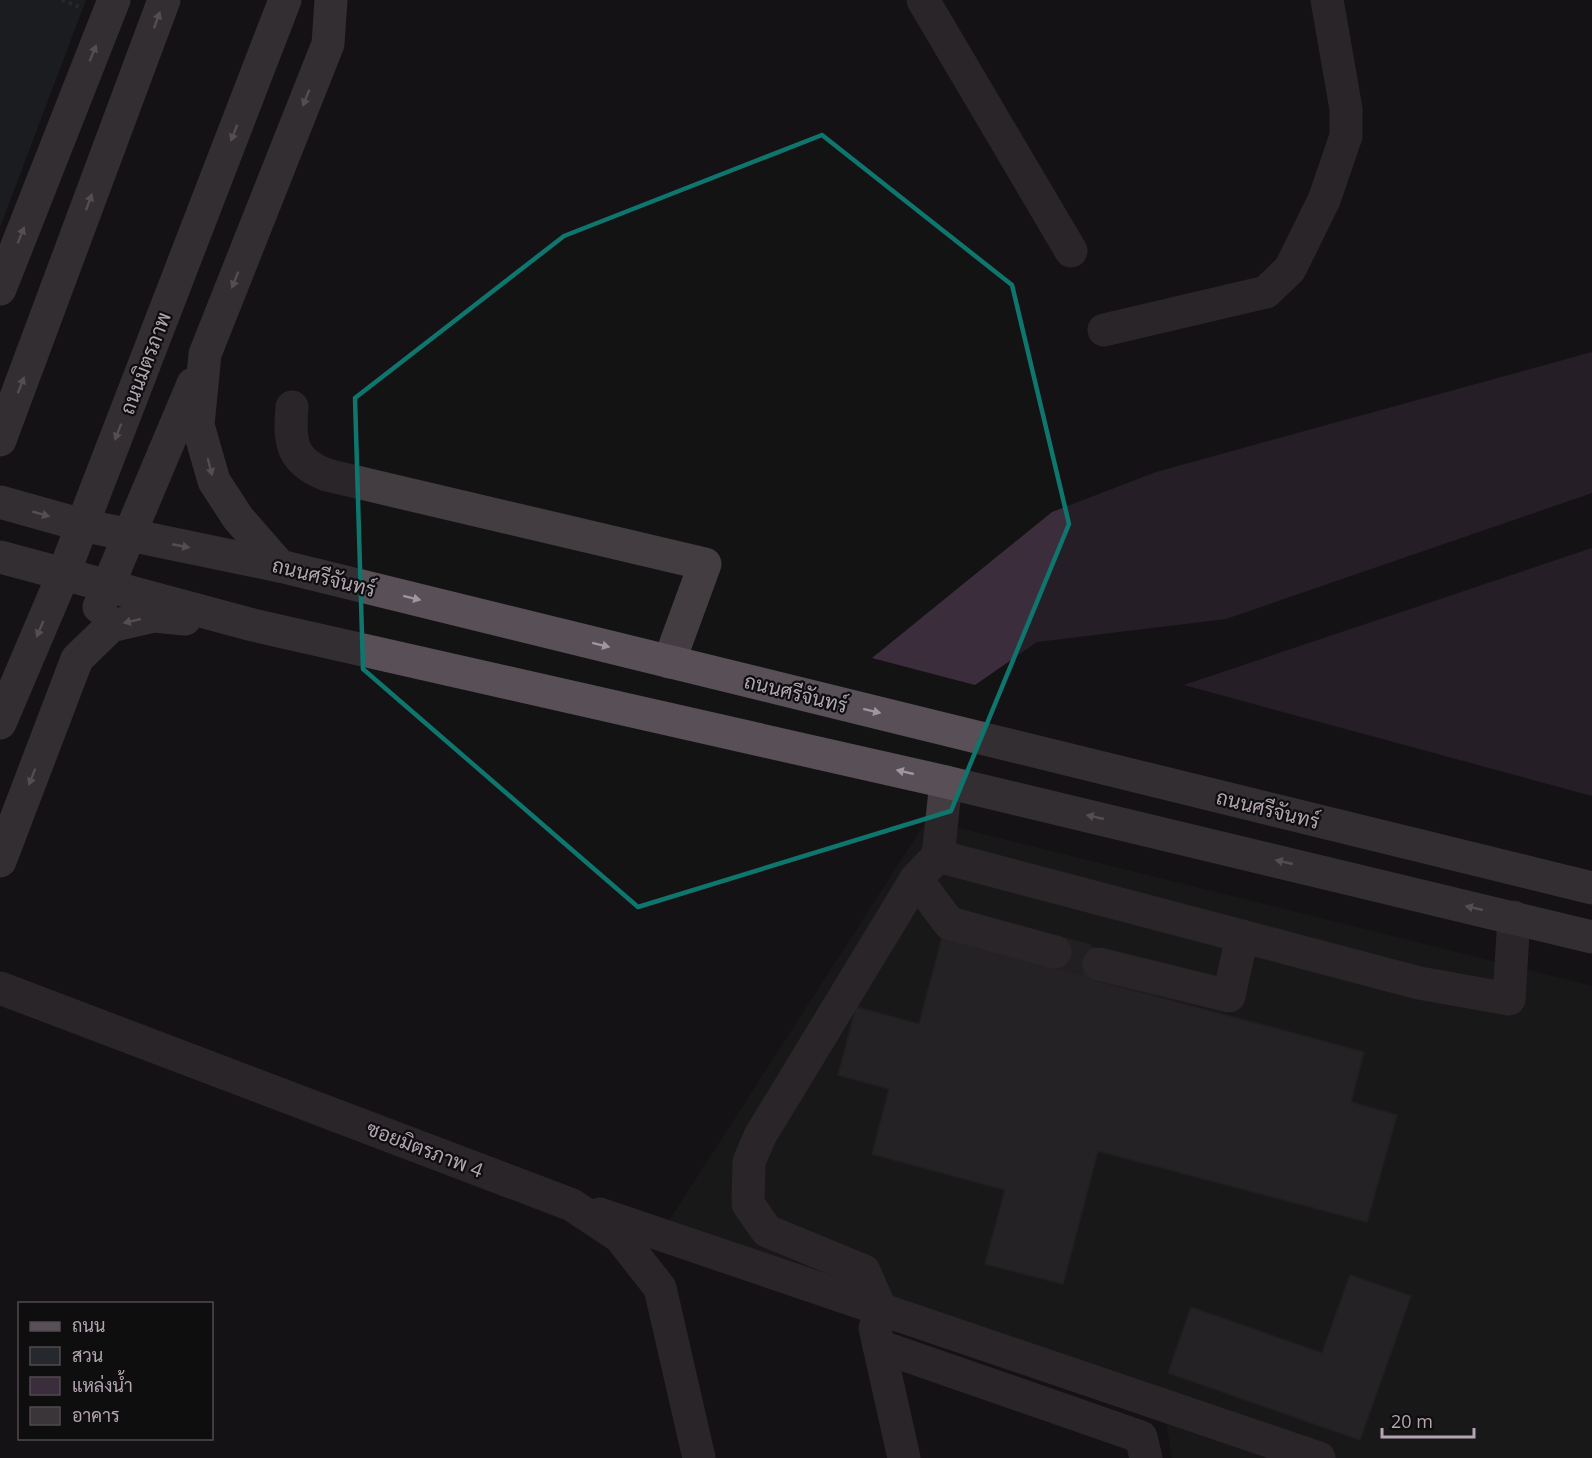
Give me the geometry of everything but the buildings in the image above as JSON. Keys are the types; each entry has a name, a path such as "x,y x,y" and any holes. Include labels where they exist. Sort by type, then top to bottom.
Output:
{"main road":[{"path":"0,289 114,0"},
{"path":"0,440 164,0"},
{"name":"ถนนมิตรภาพ","path":"0,723 63,575 285,0"},
{"path":"328,44 331,0"},
{"path":"0,861 77,659 205,354 344,0"},
{"path":"205,354 198,425 214,481 238,518 280,566"},
{"name":"ถนนศรีจันทร์","path":"0,502 82,525 280,566 1592,888"},
{"path":"0,557 253,625 946,782 1592,937"},
{"path":"77,659 111,626 154,616 253,625"}],"street":[{"path":"923,0 1071,250"},
{"path":"1104,330 1266,292 1290,269 1324,200 1346,136 1346,109 1327,0"},
{"path":"292,407 293,446 299,460 327,475 705,564 669,662"},
{"path":"904,1458 879,1346 875,1308 864,1271 767,1231 747,1204 749,1162 760,1136 915,879 938,856 946,782"},
{"path":"938,856 1419,983 1509,999 1514,917"},
{"path":"915,879 949,923 1055,952"},
{"path":"1100,964 1229,996 1242,936"},
{"name":"ซอยมิตรภาพ 4","path":"0,988 572,1205 620,1237 660,1288 699,1458"},
{"path":"572,1205 1319,1458"},
{"path":"879,1346 1141,1437 1146,1458"}],"path":[{"path":"62,0 83,8"}],"highlighted area":[{"path":"822,135 1012,285 1069,524 951,811 638,907 363,669 355,398 564,236"}],"shaded area":[{"path":"927,820 1592,986 1592,1458 1172,1458 1161,1393 663,1230"}],"green space":[{"path":"0,0 86,0 0,227"}],"water":[{"path":"1592,352 1592,493 1226,619 1037,642 975,685 872,658 1052,512 1156,472"},
{"path":"1592,548 1592,796 1184,685"}],"tunnel":[{"path":"1055,952 1099,964"}]}
